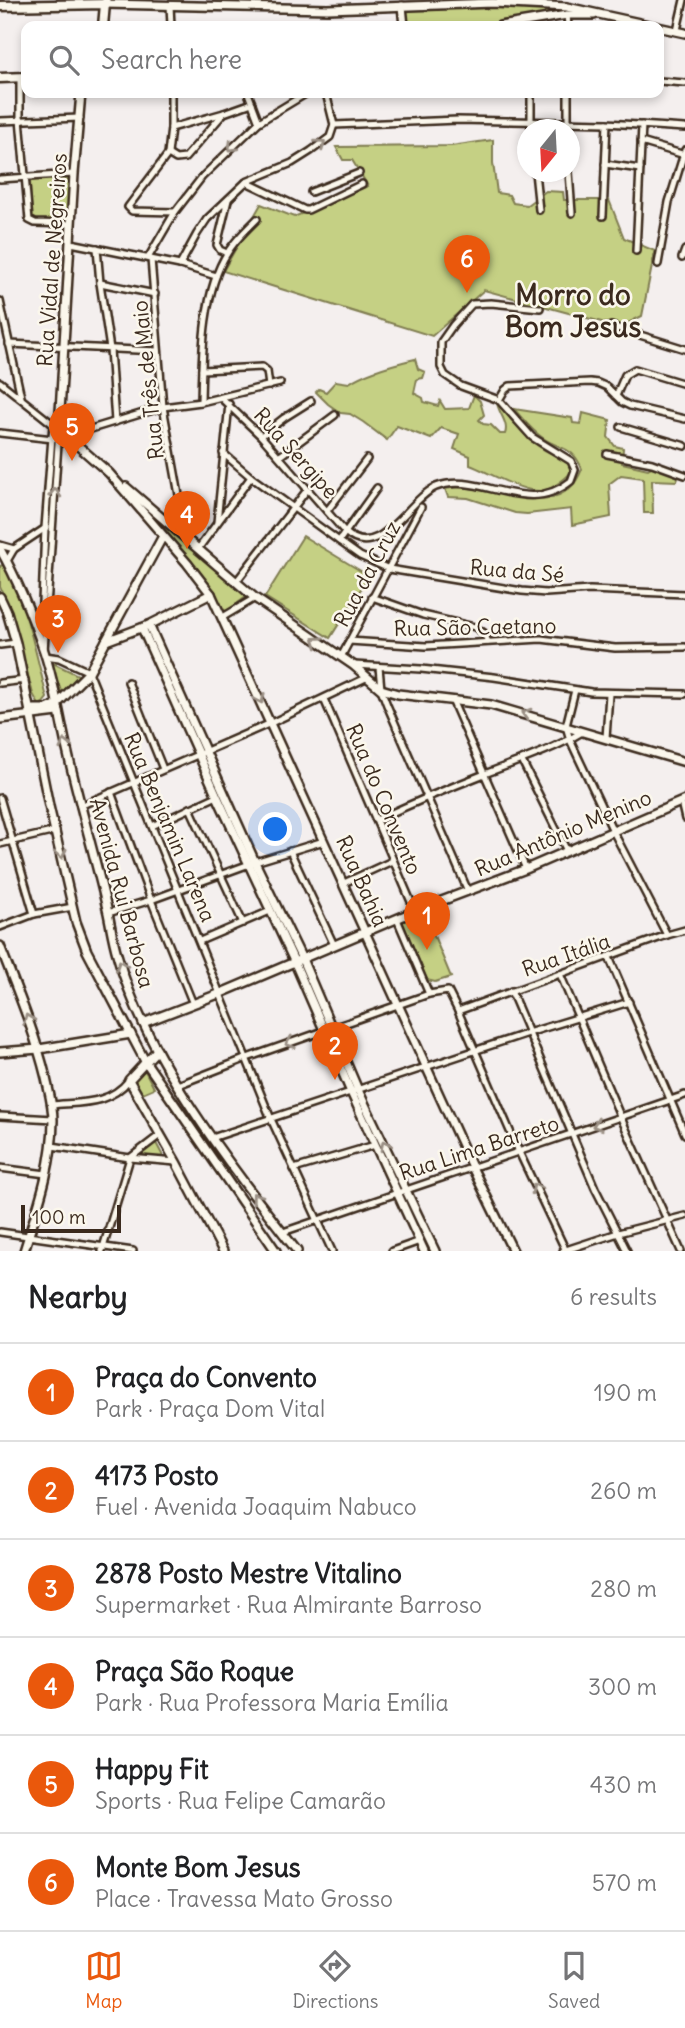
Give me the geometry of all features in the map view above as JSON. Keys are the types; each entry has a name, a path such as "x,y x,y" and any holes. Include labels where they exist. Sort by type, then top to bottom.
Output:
{"main road":[{"path":"0,6 106,2 104,21"},
{"path":"0,78 21,77"}],"street":[{"path":"328,9 330,0"},
{"path":"681,31 684,0"},
{"path":"106,2 328,9 458,4 526,5 567,7 635,21"},
{"path":"170,5 171,21"},
{"path":"526,5 531,11 529,21"},
{"path":"402,6 404,21"},
{"path":"531,21 567,7"},
{"path":"664,81 685,83"},
{"path":"22,98 20,119 28,218 30,222 71,224"},
{"name":"Rua Vidal de Negreiros","path":"56,427 81,98"},
{"path":"171,98 168,155 128,209 175,212"},
{"path":"250,98 260,122"},
{"path":"150,258 175,212 202,177 260,122 299,98"},
{"path":"180,265 207,219 246,182 292,163 330,138 334,125 327,98"},
{"path":"531,98 531,119"},
{"path":"568,119 569,98"},
{"path":"171,128 252,103"},
{"path":"168,155 176,159 185,158 224,113"},
{"path":"0,121 80,118"},
{"path":"334,125 458,120 517,125"},
{"path":"603,216 607,123"},
{"path":"580,125 607,123 685,128"},
{"path":"636,251 642,125"},
{"path":"641,142 685,153 669,202 658,264"},
{"path":"605,164 640,169"},
{"path":"311,192 359,173"},
{"path":"0,179 74,174"},
{"path":"246,182 305,210 362,184"},
{"path":"536,182 539,210"},
{"path":"570,182 572,213"},
{"path":"227,253 217,245 229,199"},
{"path":"201,402 208,313 216,276 227,253 257,219"},
{"path":"71,243 150,258 216,276"},
{"path":"97,248 116,422"},
{"path":"682,258 685,250"},
{"name":"Rua Três de Maio","path":"150,258 163,407 187,539"},
{"path":"100,284 155,294"},
{"path":"0,301 21,398"},
{"path":"345,532 363,540 372,540 385,534 419,504 427,492 435,488 458,484 536,496 558,489 571,481 575,470 571,461 532,437 499,400 461,386 444,375 441,367 441,342 472,304 491,303 540,308"},
{"path":"611,326 685,349"},
{"path":"9,344 158,351"},
{"path":"202,370 265,368 269,386"},
{"path":"616,396 625,375 635,369 685,383"},
{"path":"0,382 68,436 254,598 353,665 381,689 398,694 491,705 685,762"},
{"path":"499,400 510,386 590,382 607,387 629,406 685,419"},
{"path":"68,436 163,407 221,398 280,383"},
{"name":"Rua Sergipe","path":"221,398 261,436 345,532"},
{"path":"261,436 311,401"},
{"path":"217,522 229,404"},
{"path":"279,456 335,415"},
{"path":"46,634 42,602 45,528 50,439 56,427"},
{"path":"56,427 58,439 45,654 89,672"},
{"path":"621,427 685,446"},
{"path":"0,433 58,439"},
{"name":"Rua da Sé","path":"223,453 293,509 360,556 389,569 522,591 546,593 590,590 685,594"},
{"path":"607,454 652,463 685,475"},
{"path":"327,512 367,459"},
{"name":"Rua Bahia","path":"109,473 211,594 223,617 398,1006 513,1251"},
{"path":"198,549 251,477"},
{"path":"339,541 377,488"},
{"path":"236,582 307,489"},
{"name":"Rua da Cruz","path":"341,657 389,569 419,504"},
{"path":"155,528 158,520 164,520"},
{"path":"3,562 14,549 53,524"},
{"path":"0,719 57,709 89,672 163,536"},
{"path":"0,547 14,549"},
{"name":"Avenida Rui Barbosa","path":"0,547 3,562 27,606 45,654 117,955 143,1023 178,1086 212,1138 298,1251"},
{"path":"105,641 146,626 211,594"},
{"name":"Avenida Rui Barbosa","path":"0,597 16,643 55,831 73,907 87,951 145,1061 276,1251"},
{"path":"372,597 423,615 475,627 484,633 488,642"},
{"path":"223,617 254,598"},
{"path":"146,626 298,961 354,1091 374,1145 424,1251"},
{"name":"Rua São Caetano","path":"349,641 426,646 541,639 615,648 685,647"},
{"path":"0,645 16,643"},
{"path":"353,665 494,677 609,694 685,694"},
{"path":"379,667 381,689 468,891"},
{"name":"Rua Benjamin Larena","path":"89,672 271,1119 332,1251"},
{"path":"80,806 271,723 368,677"},
{"path":"0,683 25,680"},
{"path":"128,682 163,769"},
{"path":"575,690 566,726 570,740 667,935"},
{"path":"606,738 609,694"},
{"name":"Rua do Convento","path":"324,699 415,911"},
{"path":"452,701 526,869"},
{"path":"376,820 426,797 522,761 570,740 583,731"},
{"path":"201,752 217,796 252,863 270,911 298,961"},
{"path":"522,761 567,851"},
{"path":"111,792 193,1004"},
{"path":"152,826 217,796"},
{"path":"0,798 34,914"},
{"path":"683,801 685,819"},
{"name":"Rua Antônio Menino","path":"143,1023 415,911 526,869 683,801"},
{"path":"190,808 243,923"},
{"path":"0,844 55,831"},
{"path":"108,913 252,863 325,841"},
{"path":"290,851 334,945"},
{"path":"344,883 392,861"},
{"path":"0,927 34,914 73,907"},
{"path":"200,941 270,911"},
{"path":"397,919 429,994"},
{"name":"Rua Itália","path":"458,1011 685,930"},
{"path":"0,946 39,1049 52,1105 52,1146 24,1251"},
{"path":"609,957 685,1134"},
{"path":"560,974 666,1222 681,1251"},
{"path":"178,1086 247,1058 429,994 447,991 565,1251 618,1233 685,1216"},
{"path":"511,991 571,1134 626,1251"},
{"path":"212,1138 527,1033 629,1002"},
{"path":"0,1052 39,1049 131,1034"},
{"path":"52,1105 100,1100 118,1093 158,1050"},
{"path":"129,1080 223,1251"},
{"path":"354,1091 406,1189 435,1251"},
{"name":"Rua Lima Barreto","path":"283,1232 685,1095"},
{"path":"0,1116 53,1119"},
{"path":"103,1249 130,1158 160,1135"},
{"path":"294,1169 374,1145"},
{"path":"52,1146 176,1162"},
{"path":"0,1168 46,1174"},
{"path":"0,1232 103,1249 133,1251"},
{"path":"392,1251 420,1241"}],"shaded area":[{"path":"117,0 224,0 223,5 119,3"}],"green space":[{"path":"499,5 558,8 559,13 514,21 402,21 401,8"},
{"path":"493,140 497,193 509,195 513,203 527,205 546,191 563,192 564,200 609,200 624,238 655,251 642,316 620,327 484,290 432,336 223,271 261,204 294,217 368,186 352,160 343,160 336,147 451,146"},
{"path":"71,176 69,221 31,221 30,178"},
{"path":"415,359 418,369 425,372 423,378 417,379 414,393 423,398 424,402 438,406 440,401 445,409 469,408 474,395 480,401 484,415 479,420 483,424 491,425 500,434 505,434 505,422 497,403 530,439 568,463 570,473 546,490 519,487 470,465 470,456 454,449 459,434 441,428 431,439 397,426 387,440 350,414 341,413 316,392 319,389 326,392 336,381 349,383 372,371"},
{"path":"514,409 572,418 573,423 581,424 583,413 610,420 608,437 615,446 623,448 622,463 648,469 653,466 679,475 677,481 652,480 653,513 644,513 643,478 621,475 609,484 611,517 572,525 571,509 515,513 468,498 448,497 445,489 462,487 540,499 557,496 571,487 582,469 575,456 539,435"},
{"path":"134,498 247,594 246,597 227,611 222,610"},
{"path":"303,536 369,576 330,638 265,597"},
{"path":"3,565 10,574 23,607 35,648 47,698 39,705 33,694 13,619 0,587 0,566"},
{"path":"51,662 80,676 62,694"},
{"path":"423,909 451,977 435,982 427,980 401,920"},
{"path":"142,1065 154,1088 140,1094 133,1081"},
{"path":"156,1143 165,1160 136,1156"}],"place":[{"name":"Monte Bom Jesus","path":"467,293"},
{"name":"Happy Fit","path":"72,461"},
{"name":"Praça São Roque","path":"187,549"},
{"name":"2878 Posto Mestre Vitalino","path":"58,653"},
{"name":"Praça do Convento","path":"427,950"},
{"name":"4173 Posto","path":"335,1080"}],"district":[{"name":"Morro do Bom Jesus","path":"573,311"}]}
